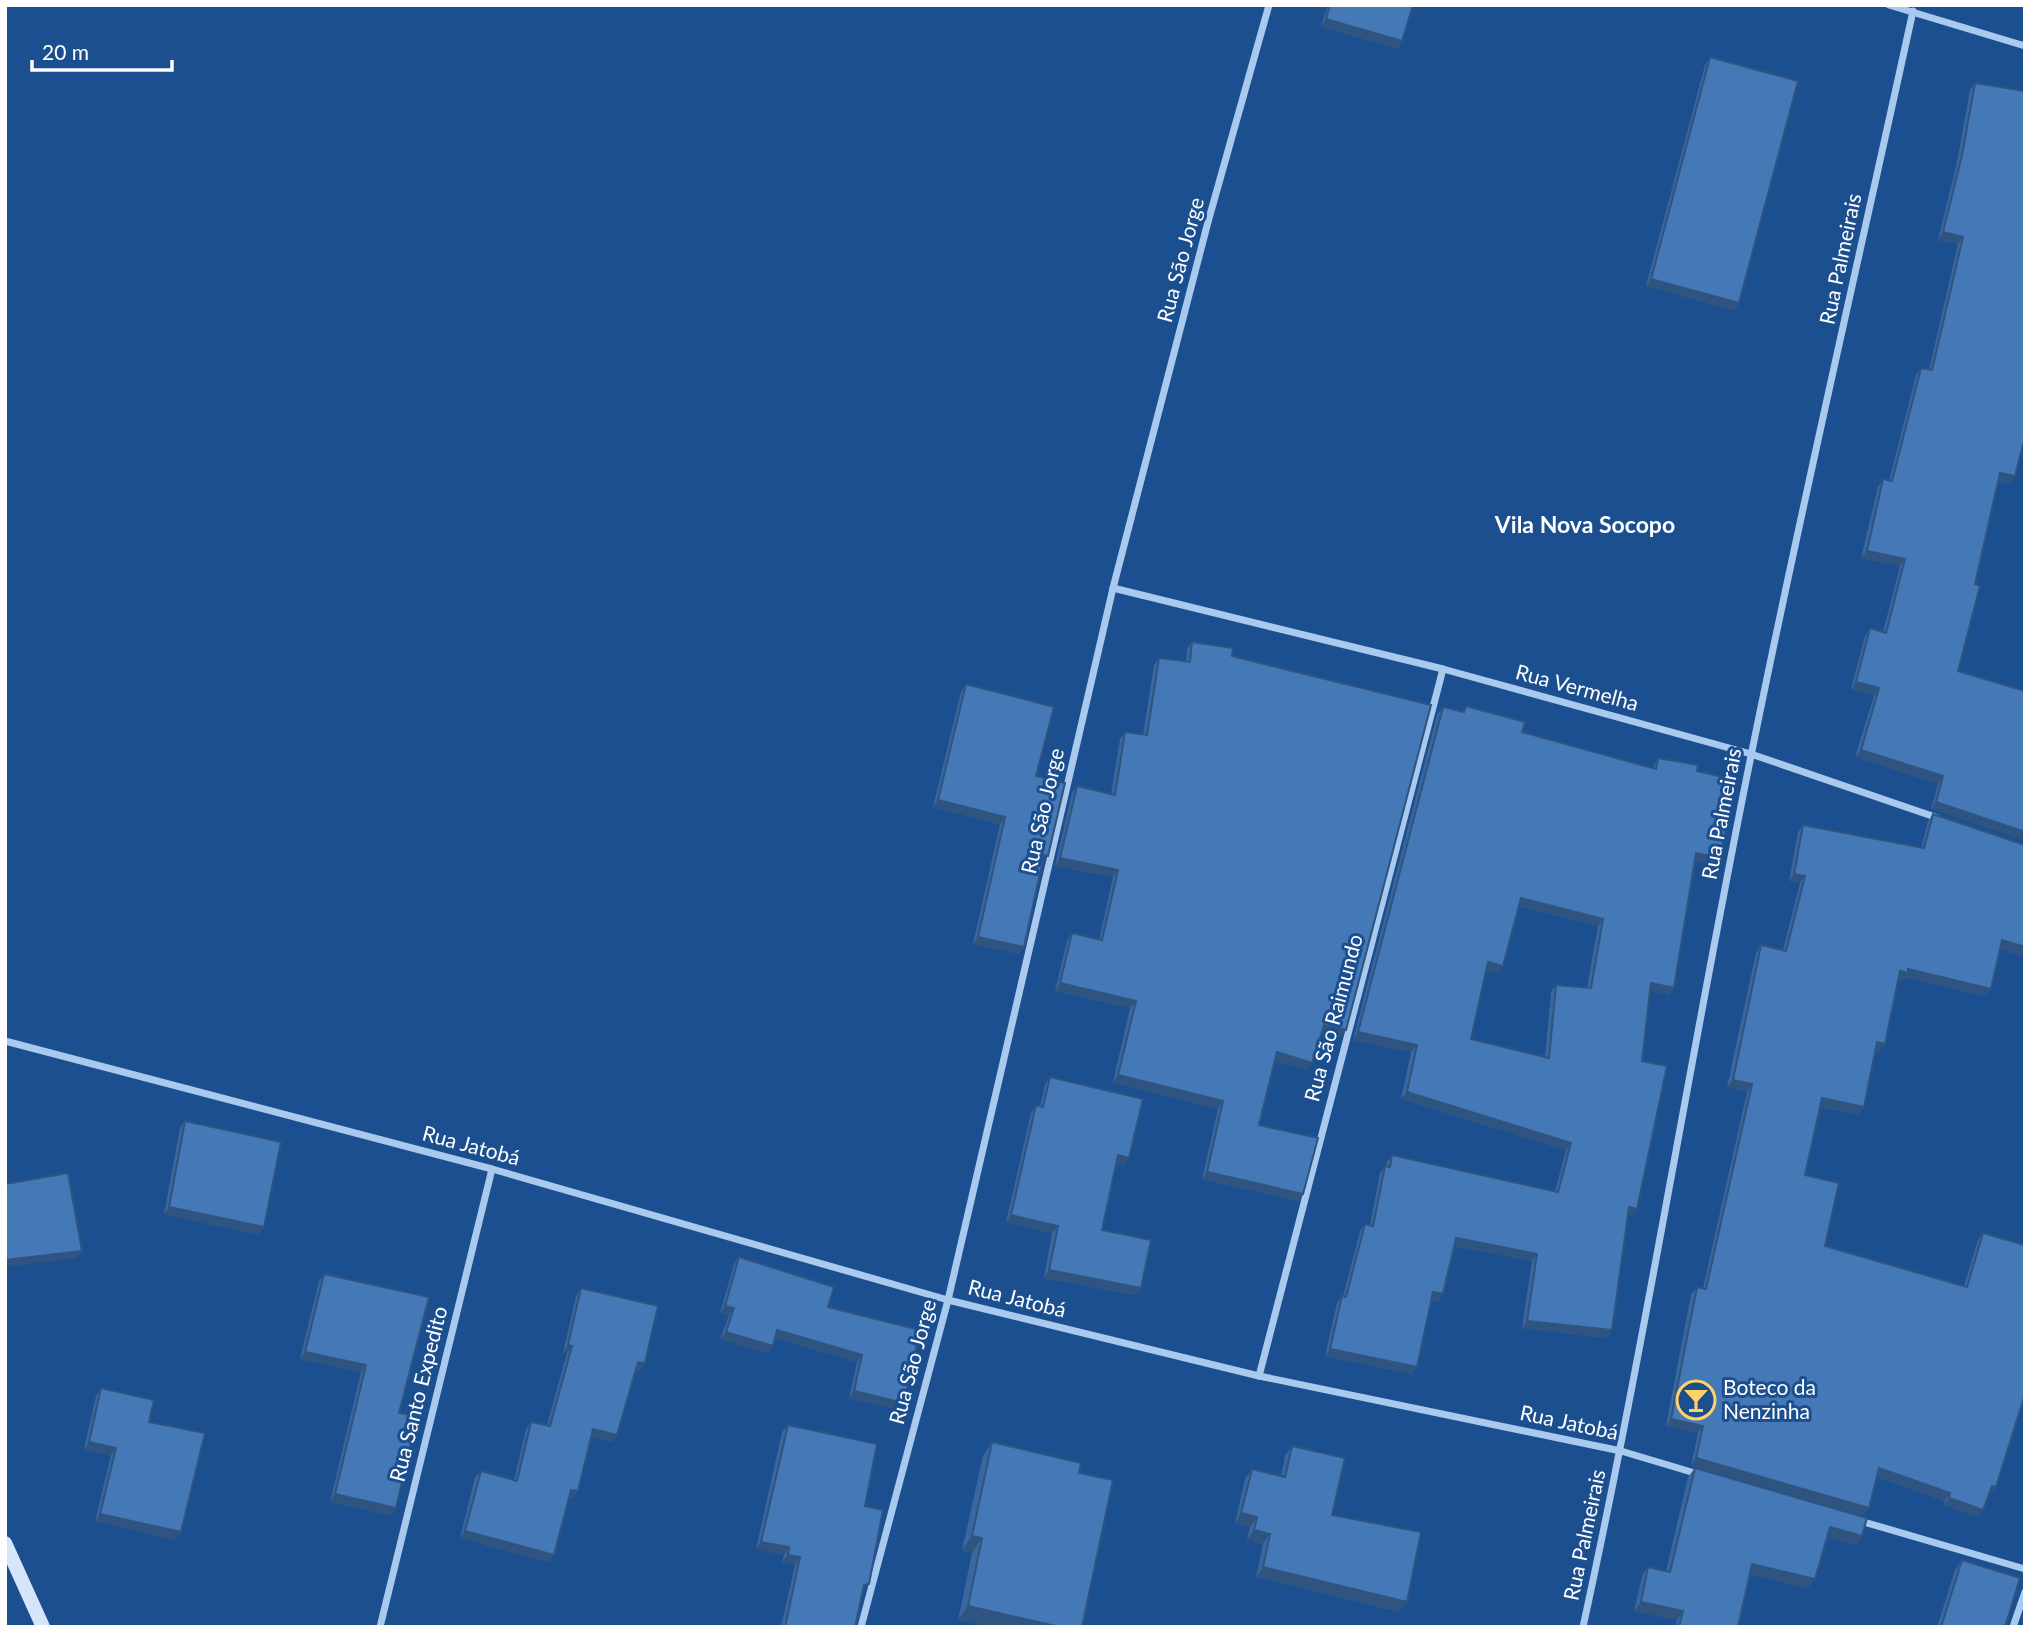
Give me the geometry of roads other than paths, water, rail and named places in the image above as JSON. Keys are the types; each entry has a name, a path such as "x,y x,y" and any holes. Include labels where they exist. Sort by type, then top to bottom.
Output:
{"main road":[{"path":"5,1543 43,1627"}],"street":[{"name":"Rua São Jorge","path":"861,1627 947,1300 1113,588 1208,222 1269,5"},
{"path":"1889,5 2025,46"},
{"name":"Rua Palmeirais","path":"1583,1627 1622,1451 1684,1104 1751,754 1913,11"},
{"name":"Rua Vermelha","path":"1113,588 1443,669 1751,754 1947,821"},
{"name":"Rua São Raimundo","path":"1259,1376 1443,669"},
{"name":"Rua Jatobá","path":"5,1041 492,1169 947,1300 1259,1376 1622,1451 1713,1478"},
{"name":"Rua Santo Expedito","path":"380,1627 492,1169"},
{"path":"1843,1516 2025,1569"},
{"path":"2013,1627 2025,1592"}],"place":[{"name":"Boteco da Nenzinha","path":"1696,1400"}],"district":[{"name":"Vila Nova Socopo","path":"1585,525"}]}
